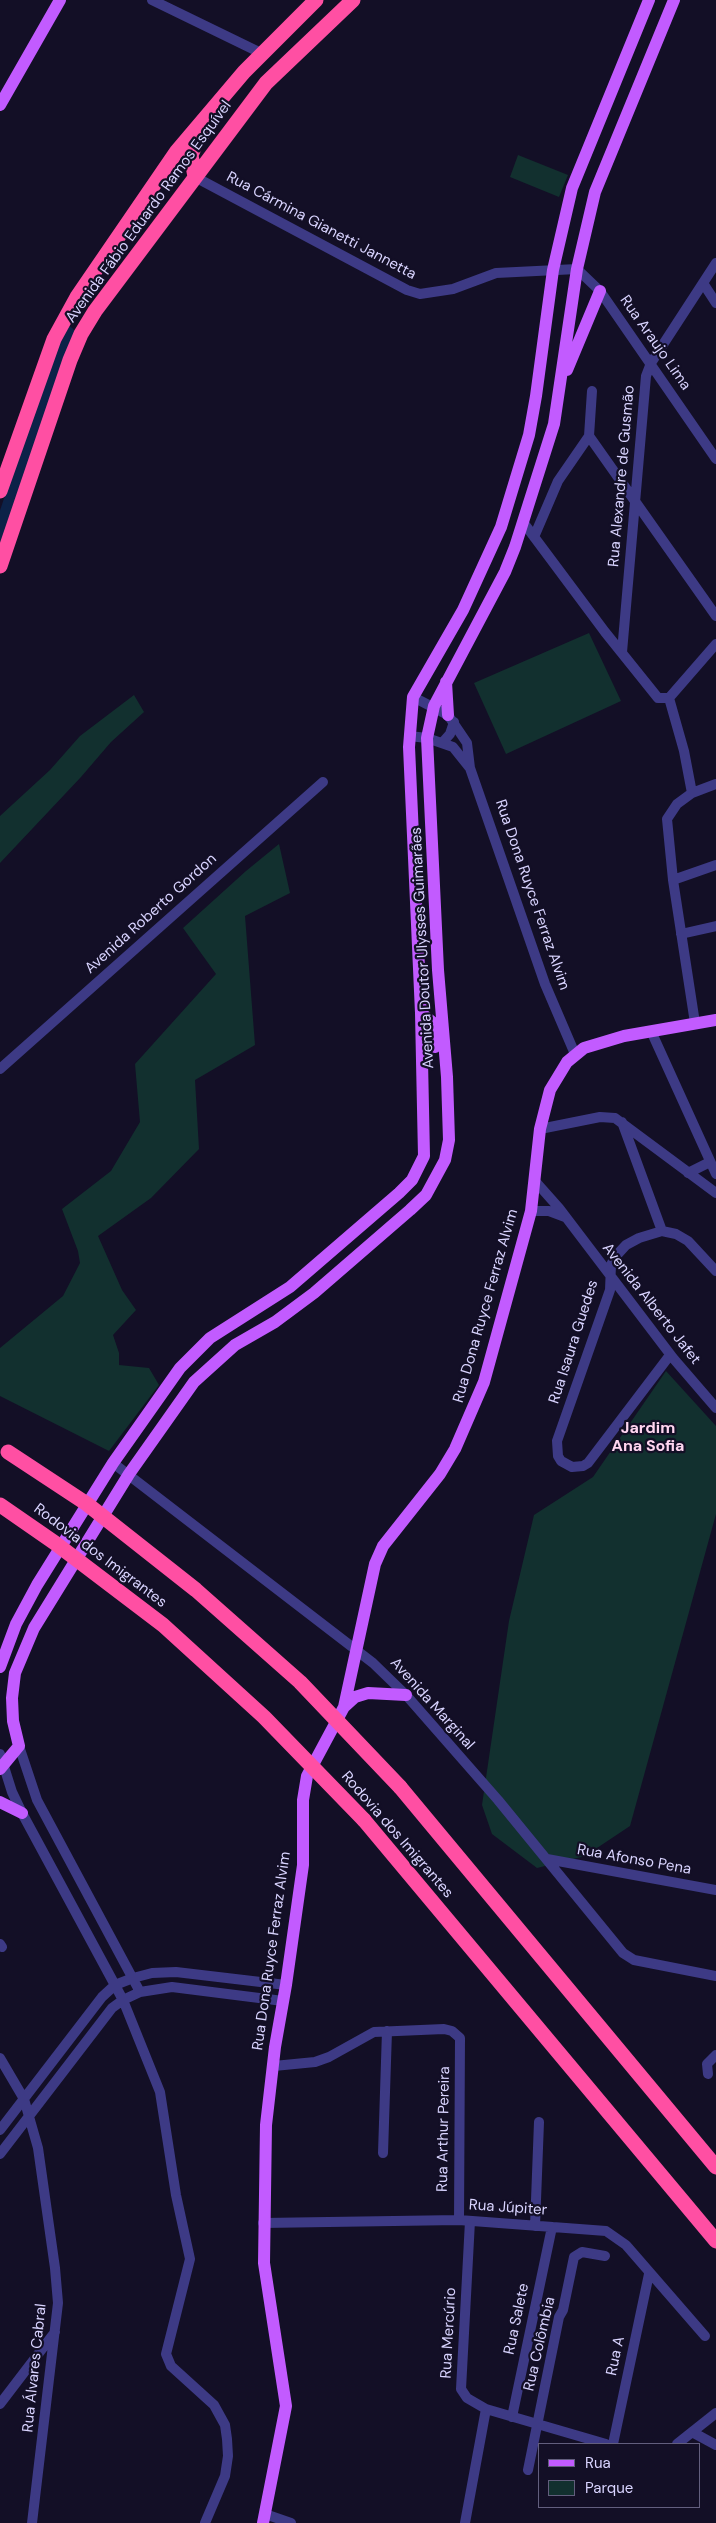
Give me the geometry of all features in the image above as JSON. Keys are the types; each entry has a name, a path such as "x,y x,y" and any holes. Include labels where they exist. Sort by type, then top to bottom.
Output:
{"highway":[{"name":"Avenida Fábio Eduardo Ramos Esquível","path":"0,491 54,340 64,318 177,151 261,53 316,0"},
{"name":"Avenida Fábio Eduardo Ramos Esquível","path":"0,566 80,334 95,311 266,83 354,0"},
{"path":"195,177 193,149 208,126 222,98"},
{"name":"Rodovia dos Imigrantes","path":"4,1449 88,1504 196,1590 300,1682 400,1787 716,2167"},
{"name":"Rodovia dos Imigrantes","path":"0,1505 55,1542 163,1625 264,1717 364,1820 716,2241"}],"main road":[{"path":"2,98 60,0"},
{"name":"Avenida Doutor Ulysses Guimarães","path":"0,1667 16,1624 114,1463 180,1368 195,1351 223,1329 290,1287 399,1193 419,1170 424,1156 425,1141 409,736 412,697 463,610 501,527 529,435 553,270 580,165 650,0"},
{"name":"Avenida Doutor Ulysses Guimarães","path":"19,1746 13,1721 12,1698 15,1673 22,1653 44,1610 130,1474 194,1382 218,1358 287,1315 426,1195 437,1178 448,1150 447,1078 438,970 427,738 434,706 504,572 523,522 554,424 577,269 596,192 674,0"},
{"path":"560,386 600,291"},
{"path":"446,682 451,718"},
{"path":"421,1013 432,1022 436,1054 447,1078"},
{"path":"575,1054 592,1045 651,1031 716,1020"},
{"name":"Rua Dona Ruyce Ferraz Alvim","path":"264,2518 286,2406 264,2263 263,2223 266,2124 303,1865 303,1800 306,1781 324,1742 344,1707 375,1564 383,1546 440,1474 455,1449 480,1390 531,1210 540,1129 550,1090 575,1054"},
{"path":"251,1336 243,1330 244,1323 275,1306 285,1297 290,1287"},
{"path":"194,1382 198,1371 232,1340 231,1332 223,1329"},
{"path":"344,1707 355,1697 368,1693 406,1695"},
{"path":"1,1763 19,1746"},
{"path":"0,1802 22,1813"}],"street":[{"path":"152,0 261,53"},
{"name":"Rua Cármina Gianetti Jannetta","path":"195,177 407,290 420,294 453,289 496,273 553,270"},
{"name":"Rua Alexandre de Gusmão","path":"622,652 636,503 643,389 650,363 716,263"},
{"path":"553,270 577,269"},
{"name":"Rua Araujo Lima","path":"577,269 600,291 716,459"},
{"path":"703,283 716,303"},
{"path":"534,537 558,481 589,436 592,391"},
{"path":"589,436 716,616"},
{"path":"523,522 658,698 669,698 716,644"},
{"name":"Rua Dona Ruyce Ferraz Alvim","path":"412,697 434,706 451,718 467,743 470,768 545,984 575,1054"},
{"path":"669,698 684,751 692,793"},
{"path":"442,743 450,734 451,718"},
{"name":"Rua Dona Ruyce Ferraz Alvim","path":"409,736 427,738 458,751 470,768"},
{"name":"Avenida Roberto Gordon","path":"0,1069 323,782"},
{"path":"695,1024 672,880 667,819 676,804 692,793 716,784"},
{"path":"672,880 716,865"},
{"path":"681,934 716,926"},
{"path":"651,1031 716,1174"},
{"path":"540,1129 600,1117 621,1121 688,1173 716,1192"},
{"path":"621,1121 662,1231 676,1234 688,1241 716,1271"},
{"path":"688,1173 710,1162"},
{"name":"Avenida Alberto Jafet","path":"535,1181 565,1217 670,1355 716,1408"},
{"path":"531,1210 549,1211 565,1217"},
{"name":"Rua Isaura Guedes","path":"662,1231 639,1238 626,1245 611,1265 610,1290 557,1441 558,1456 565,1464 577,1468 588,1463 670,1355"},
{"name":"Avenida Marginal","path":"114,1463 373,1663 406,1695 547,1859 623,1953 634,1960 716,1976"},
{"path":"19,1746 37,1800 140,1992"},
{"path":"1,1763 22,1813 123,2000 160,2092 176,2195 190,2259 166,2354 171,2366 214,2405 225,2426 228,2456 225,2476 205,2523"},
{"name":"Rua Afonso Pena","path":"547,1859 716,1890"},
{"path":"0,2130 102,1996 115,1985 152,1973 176,1972 286,1985"},
{"path":"0,2154 112,2008 123,2000 140,1992 172,1987 283,2001"},
{"name":"Rua Arthur Pereira","path":"387,2031 444,2029 452,2031 460,2038 459,2220"},
{"path":"274,2066 315,2062 329,2057 374,2032 387,2031 383,2154"},
{"path":"708,2074 707,2064 716,2055"},
{"name":"Rua Álvares Cabral","path":"0,2058 24,2099 38,2148 55,2268 58,2303 32,2523"},
{"path":"535,2226 539,2122"},
{"name":"Rua Júpiter","path":"263,2223 459,2220 606,2231 626,2245 649,2274 705,2336"},
{"name":"Rua Mercúrio","path":"470,2221 461,2389 467,2398 486,2409"},
{"name":"Rua Salete","path":"512,2417 552,2226"},
{"name":"Rua Colômbia","path":"528,2470 574,2257 582,2252 605,2256"},
{"name":"Rua A","path":"613,2443 649,2274"},
{"path":"0,2404 56,2332"},
{"path":"465,2523 486,2409 603,2443"},
{"path":"678,2443 716,2413"},
{"path":"692,2432 716,2445"},
{"path":"264,2518 291,2523"}],"green space":[{"path":"518,155 568,175 559,197 510,177"},
{"path":"589,633 621,701 506,754 474,683"},
{"path":"134,695 144,712 111,742 81,777 0,863 0,816 50,770 80,736"},
{"path":"279,844 290,893 245,916 255,1045 195,1080 199,1149 151,1198 98,1236 122,1290 136,1310 113,1335 119,1353 119,1365 149,1368 159,1385 109,1451 0,1396 0,1348 63,1296 80,1263 78,1251 62,1209 111,1171 140,1122 135,1064 216,974 183,928"},
{"path":"666,1371 716,1426 716,1514 630,1826 585,1856 537,1868 492,1834 482,1805 509,1621 534,1515 593,1477"}],"waterway":[{"path":"0,536 67,334"}],"district":[{"name":"Jardim Ana Sofia","path":"648,1438"}]}
